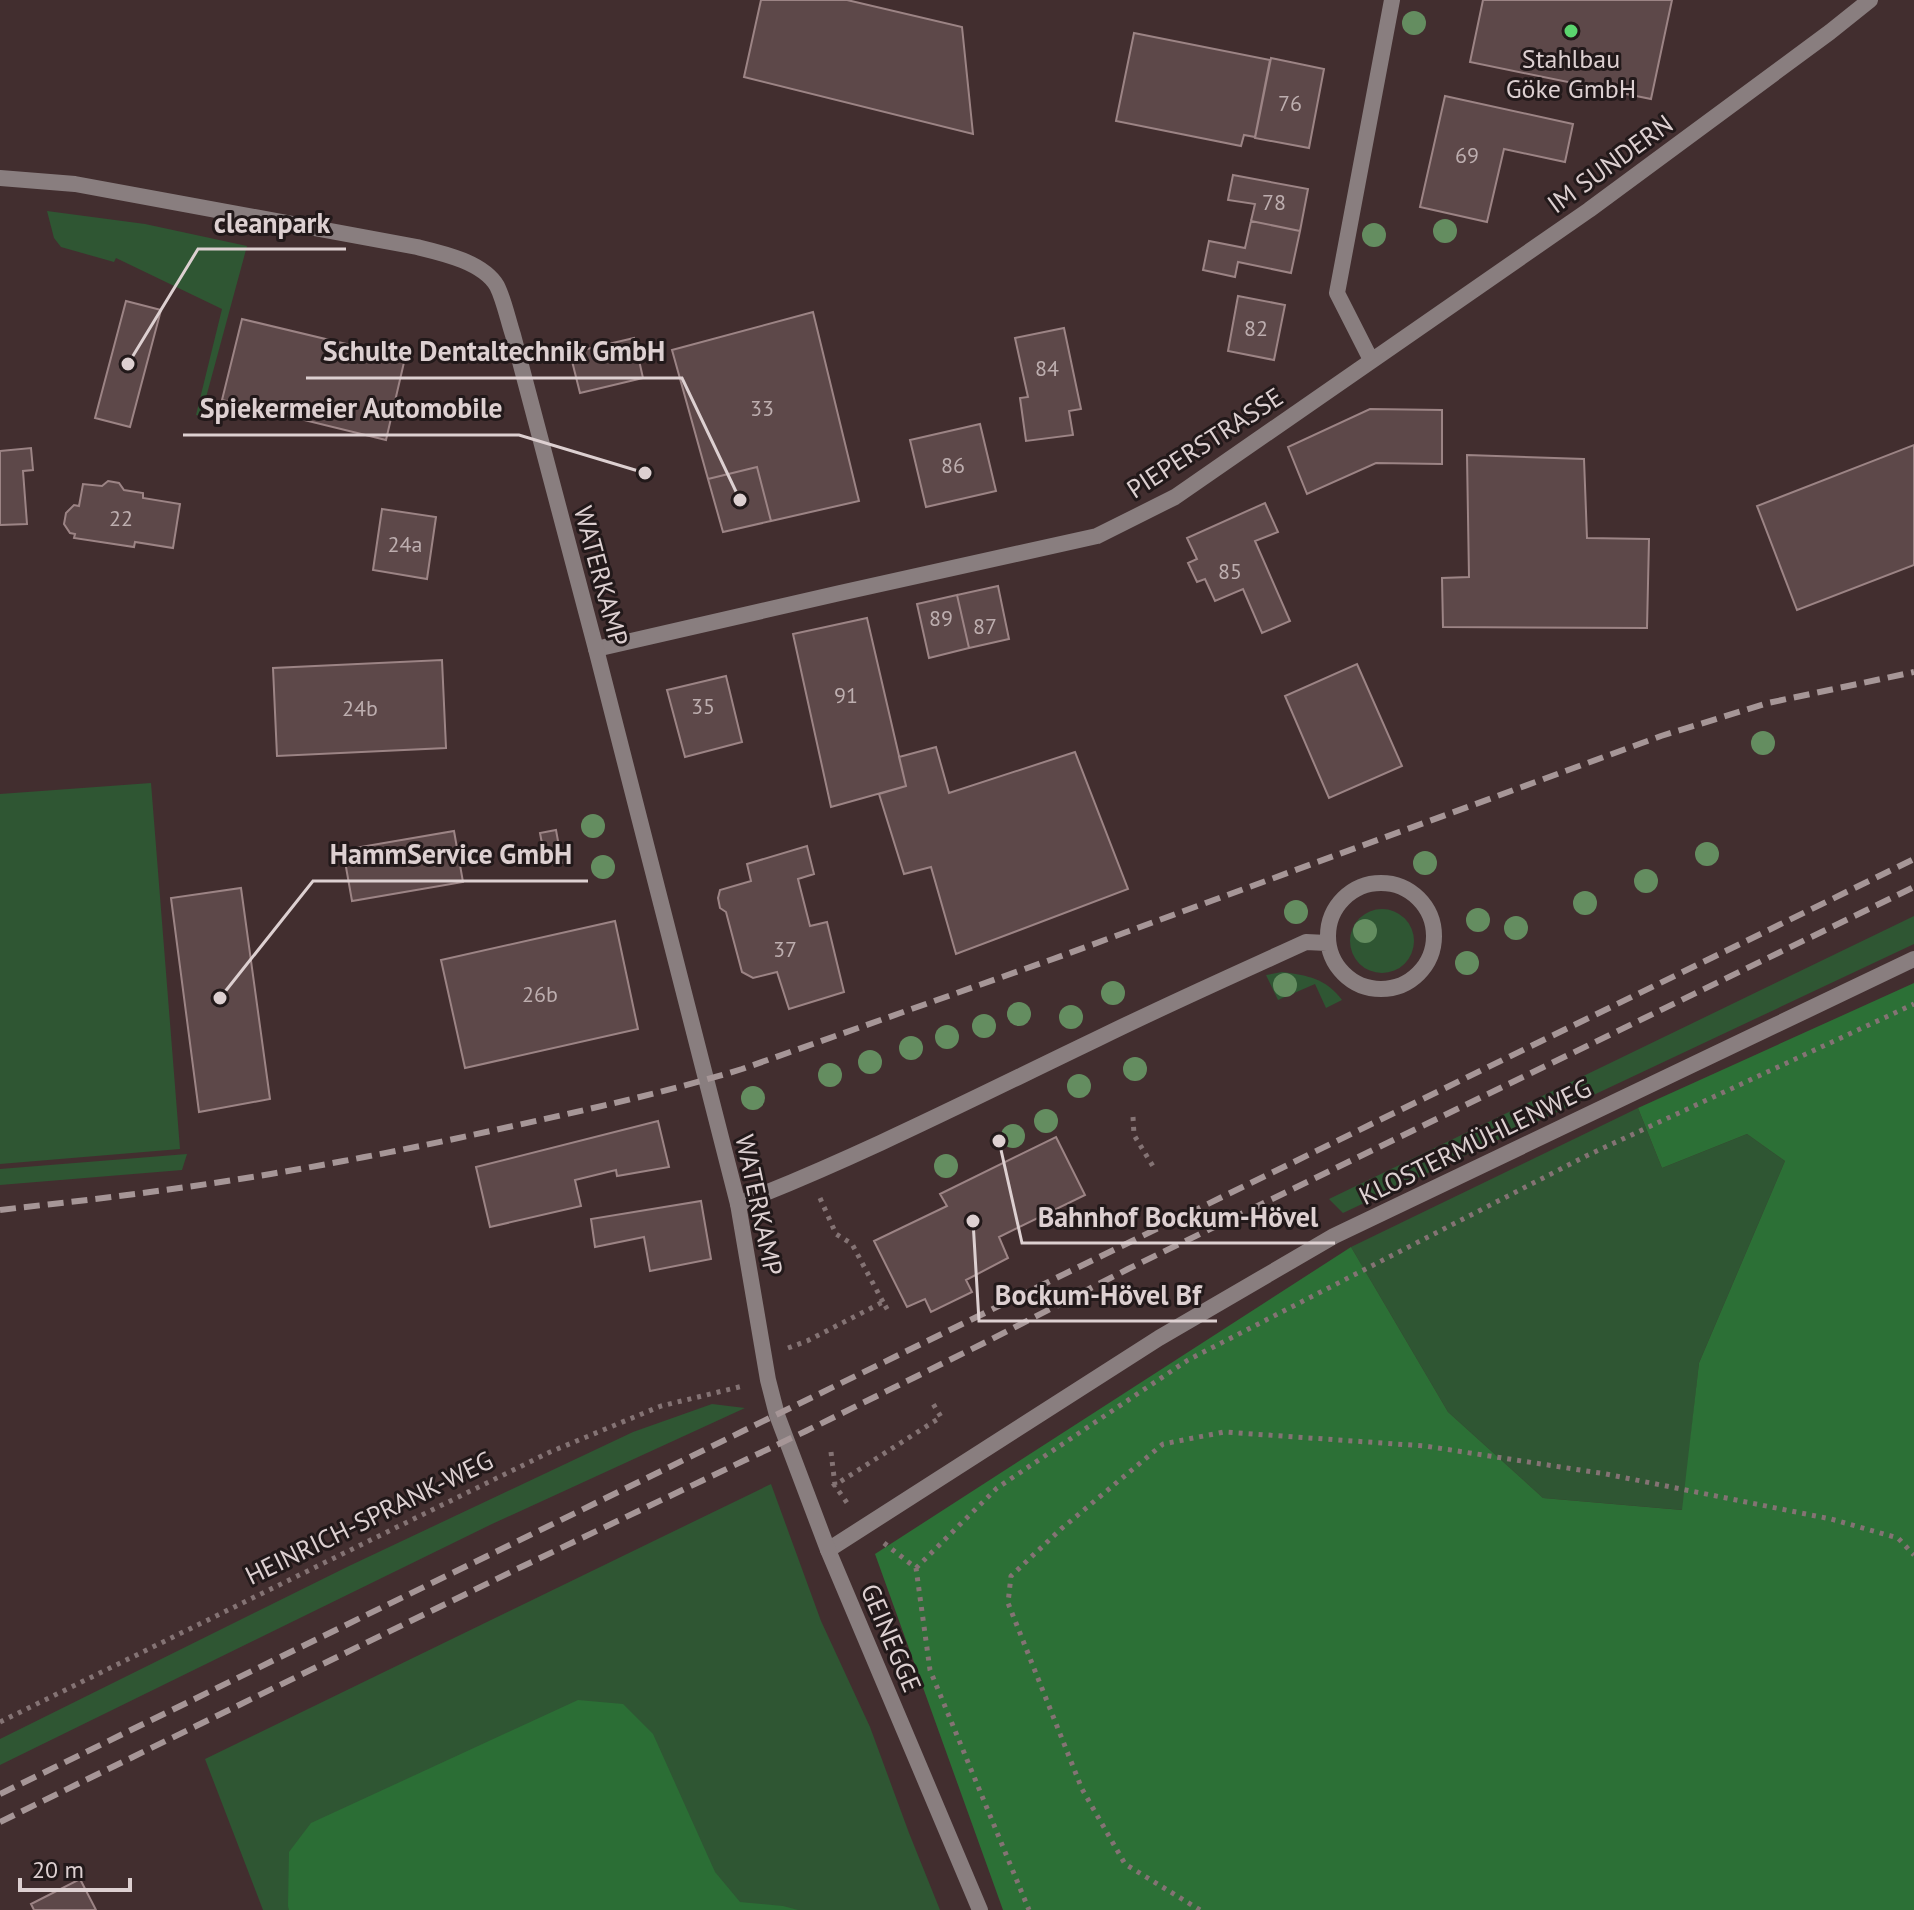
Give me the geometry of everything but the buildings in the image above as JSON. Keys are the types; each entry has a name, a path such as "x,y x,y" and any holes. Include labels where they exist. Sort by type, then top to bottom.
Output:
{"street":[{"path":"1371,360 1337,293 1392,0"},
{"name":"IM SUNDERN","path":"1371,360 1589,210 1870,0"},
{"name":"WATERKAMP","path":"0,178 75,184 417,247 451,255 480,270 496,285 513,335 596,649 738,1204 768,1380"},
{"name":"PIEPERSTRASSE","path":"596,649 1097,536 1175,497 1371,360"},
{"path":"1374,882 1402,886 1424,903 1435,929 1431,957 1413,980 1387,990 1359,986 1337,969 1327,943 1331,915 1348,893 1374,882"},
{"path":"738,1204 810,1176 1306,942 1327,943"},
{"name":"KLOSTERMÜHLENWEG","path":"828,1550 1159,1338 1334,1236 1914,959"},
{"name":"GEINEGGE","path":"768,1380 777,1415 828,1550 980,1910"}],"path":[{"path":"916,1568 997,1488 1188,1360 1586,1156 1914,1004"},
{"path":"1133,1117 1134,1135 1154,1168"},
{"path":"810,1176 836,1234 852,1244 890,1314"},
{"path":"763,1355 807,1341 883,1302"},
{"name":"HEINRICH-SPRANK-WEG","path":"0,1722 550,1452 661,1406 768,1380"},
{"path":"835,1485 941,1417 932,1402"},
{"path":"1200,1910 1125,1864 1082,1789 1008,1603 1011,1576 1061,1529 1163,1444 1224,1432 1440,1448 1606,1474 1831,1519 1898,1538 1914,1555"},
{"path":"831,1452 835,1485"},
{"path":"823,1467 865,1528 916,1568 930,1670 1029,1910"}],"shaded area":[{"path":"47,211 145,224 247,246 201,416 196,415 222,309 116,258 114,262 61,247 54,238"},
{"path":"151,783 180,1149 0,1164 0,794"},
{"path":"1382,909 1400,915 1408,923 1414,941 1408,959 1400,967 1382,973 1364,967 1356,959 1350,941 1356,923 1364,915"},
{"path":"1914,916 1914,944 1343,1213 1329,1199"},
{"path":"1282,972 1316,979 1330,987 1342,1000 1326,1008 1315,984 1278,1000 1266,975"},
{"path":"1914,983 1914,1910 1003,1910 875,1554 1351,1247 1448,1412 1543,1498 1682,1510 1699,1363 1785,1161 1747,1134 1662,1168 1638,1108"},
{"path":"1638,1108 1662,1168 1747,1134 1785,1161 1699,1363 1683,1510 1543,1498 1448,1412 1351,1247"},
{"path":"187,1154 182,1170 0,1185 0,1169"},
{"path":"712,1404 745,1408 492,1524 0,1765 0,1739 349,1566 633,1432"},
{"path":"771,1484 821,1621 870,1727 940,1910 263,1910 205,1759"},
{"path":"578,1700 623,1704 653,1734 715,1872 740,1902 798,1910 289,1910 289,1852 311,1823"}],"railway":[{"path":"0,1210 196,1186 332,1163 571,1113 714,1077 1053,959 1661,736 1768,703 1914,672"},
{"path":"0,1794 1914,859"},
{"path":"0,1822 806,1431 1128,1269 1914,887"}],"place":[{"name":"Stahlbau Göke GmbH","path":"1571,31"},
{"name":"cleanpark","path":"128,364"},
{"name":"Spiekermeier Automobile","path":"645,473"},
{"name":"Schulte Dentaltechnik GmbH","path":"740,500"},
{"name":"HammService GmbH","path":"220,998"},
{"name":"Bahnhof Bockum-Hövel","path":"999,1141"},
{"name":"Bockum-Hövel Bf","path":"973,1221"}]}
